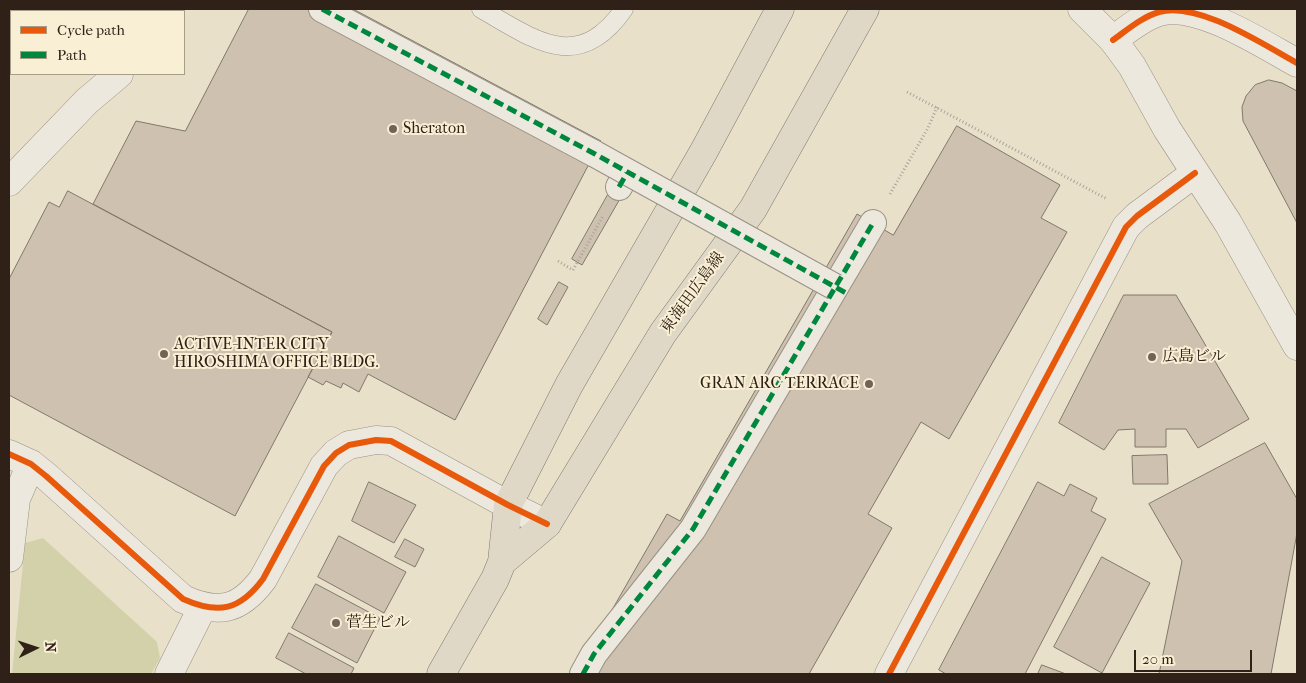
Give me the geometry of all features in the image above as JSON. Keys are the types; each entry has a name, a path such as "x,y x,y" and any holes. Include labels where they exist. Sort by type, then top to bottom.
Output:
{"main road":[{"name":"東海田広島線","path":"502,562 508,505 570,386 704,152 780,9"},
{"name":"東海田広島線","path":"441,674 502,562 547,524 663,333 753,209 865,9"}],"street":[{"path":"322,9 623,180 841,290"},
{"path":"1082,9 1113,40 1132,66 1195,173 1228,223 1297,346"},
{"path":"1113,40 1133,25 1158,12 1178,9 1200,13 1297,63"},
{"path":"9,182 87,101 118,75"},
{"path":"889,674 1126,227 1137,216 1195,173"},
{"path":"583,674 594,654 693,529 841,290 873,223"},
{"path":"20,459 183,599 202,608 219,608 238,604 252,593 263,579 324,466 336,453 349,445 376,440 392,441 508,505 547,524"},
{"path":"9,558 20,459"},
{"path":"169,674 202,608"}],"lane":[{"path":"481,9 540,42 554,46 574,46 589,42 614,23 624,9"}],"path":[{"path":"907,92 1111,201"},
{"path":"873,223 928,128 937,107"},
{"path":"558,262 573,270 623,180"}],"shaded area":[{"path":"43,538 157,642 160,658 151,674 12,674 25,543"}],"building":[{"path":"249,9 353,9 601,141 455,420 368,374 359,392 343,383 341,388 326,381 323,385 308,377 332,332 93,204 136,121 185,131"},
{"path":"1269,80 1282,83 1297,91 1297,223 1243,121 1242,107 1246,96 1255,85"},
{"name":"GRAN ARC TERRACE","path":"957,126 1060,185 1041,218 1067,232 949,439 921,422 868,514 892,528 809,674 590,674 585,657 667,514 680,521 857,214 893,235"},
{"path":"614,184 625,190 582,265 572,259"},
{"name":"ACTIVE-INTER CITY HIROSHIMA OFFICE BLDG.","path":"68,191 332,332 235,516 9,395 9,279 49,202 59,207"},
{"path":"559,282 568,287 547,325 538,319"},
{"name":"広島ビル","path":"1124,295 1176,295 1249,419 1198,448 1186,429 1166,429 1166,447 1135,447 1135,429 1118,430 1104,450 1059,423"},
{"path":"1265,443 1297,499 1297,533 1271,674 1159,674 1182,561 1149,504"},
{"path":"1167,455 1168,484 1133,484 1132,456"},
{"path":"369,482 416,505 394,543 352,521"},
{"path":"1038,482 1064,496 1070,484 1097,498 1091,511 1106,519 1025,674 946,674 939,670"},
{"path":"339,536 406,572 384,613 318,577"},
{"path":"405,539 424,549 415,567 395,557"},
{"path":"1102,557 1150,583 1102,673 1054,647"},
{"name":"菅生ビル","path":"316,584 380,618 357,663 292,628"},
{"path":"289,633 354,668 351,674 306,674 276,658"},
{"path":"1042,665 1066,674 1038,674"}],"marked path":[{"path":"322,9 595,154 846,293"},
{"path":"619,187 627,173"},
{"path":"583,674 594,654 693,529 873,223"}],"cycle path":[{"path":"1113,40 1147,17 1159,12 1175,10 1211,18 1230,26 1297,63"},
{"path":"889,674 1126,227 1137,216 1195,173"},
{"path":"9,454 31,464 46,476 183,599 207,607 228,607 237,603 246,597 263,579 324,466 336,453 349,445 376,440 391,441 508,505 547,524"}],"place":[{"name":"Sheraton","path":"393,129"},
{"name":"ACTIVE-INTER CITY HIROSHIMA OFFICE BLDG.","path":"164,354"},
{"name":"広島ビル","path":"1152,357"},
{"name":"GRAN ARC TERRACE","path":"869,384"},
{"name":"菅生ビル","path":"336,623"}]}
